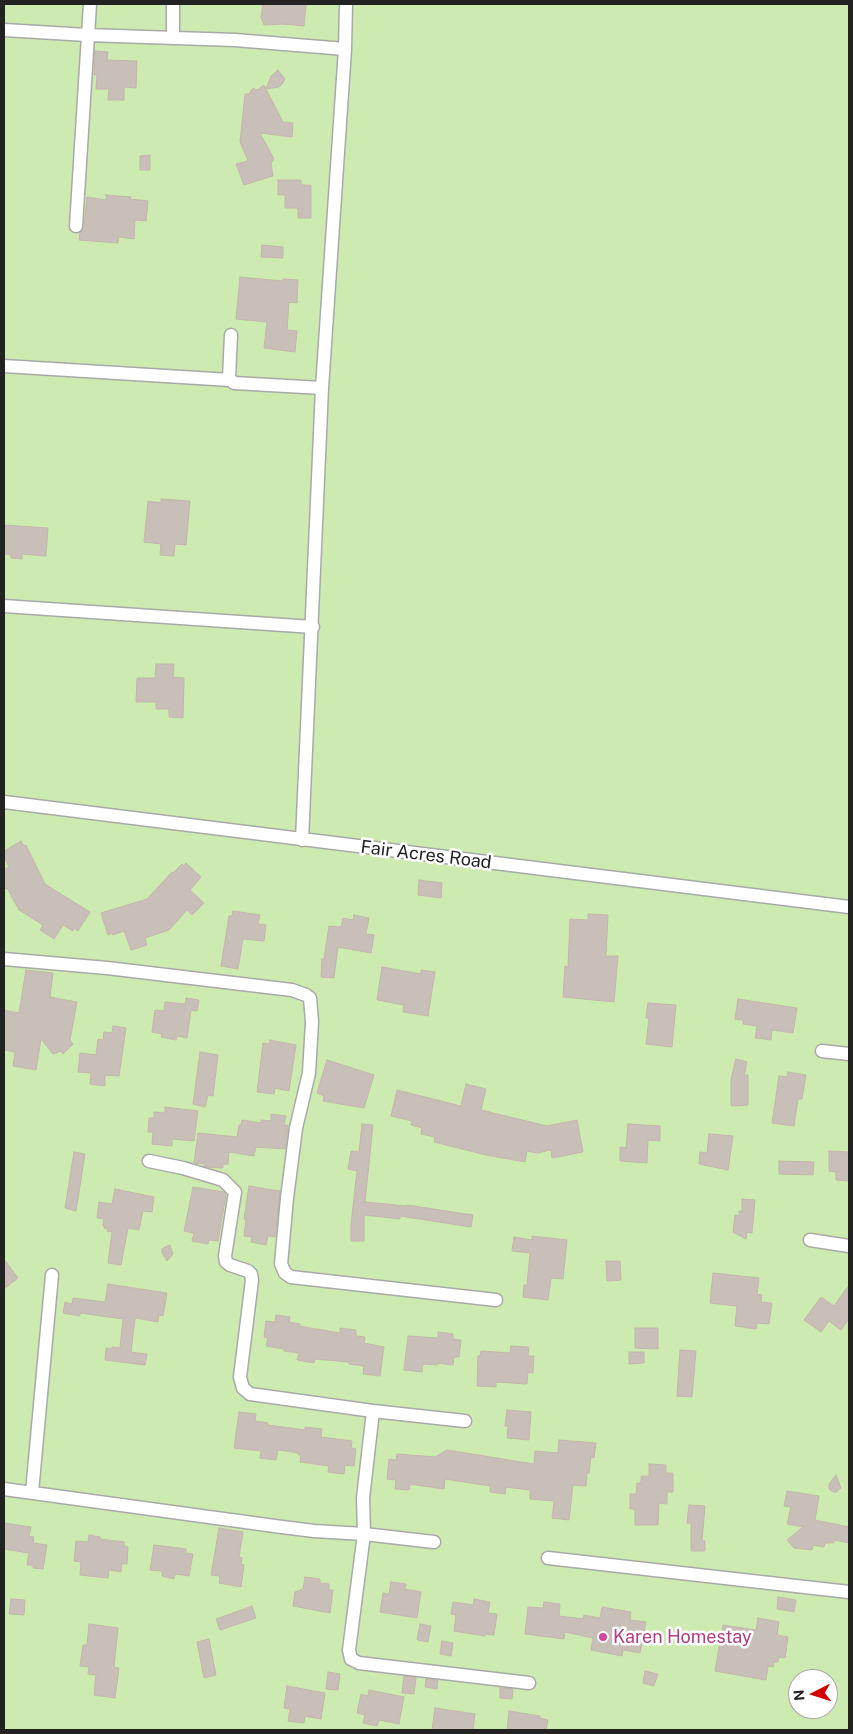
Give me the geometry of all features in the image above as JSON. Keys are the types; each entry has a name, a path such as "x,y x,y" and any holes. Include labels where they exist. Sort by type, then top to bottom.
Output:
{"street":[{"path":"76,226 90,4"},
{"path":"173,4 173,38"},
{"path":"302,840 313,627 322,388 345,49 346,4"},
{"path":"4,30 235,40 345,49"},
{"path":"230,380 228,378 231,335"},
{"path":"4,366 230,380 234,383 322,388"},
{"path":"4,606 313,627"},
{"name":"Fair Acres Road","path":"4,802 849,908"},
{"path":"4,959 107,968 292,990 306,995 310,998 312,1015 309,1073 296,1128 288,1190 281,1264 285,1273 291,1277 496,1300"},
{"path":"822,1052 849,1054"},
{"path":"149,1161 223,1180 235,1192 226,1248 226,1262 248,1270 251,1274 252,1280 240,1377 243,1388 250,1394 464,1421"},
{"path":"810,1240 849,1246"},
{"path":"32,1492 52,1275"},
{"path":"373,1411 364,1498 364,1534 349,1650 351,1659 359,1663 529,1683"},
{"path":"4,1489 314,1531 364,1534 434,1542"},
{"path":"548,1558 849,1592"}],"green space":[{"path":"4,4 849,4 849,1730 4,1730"}],"building":[{"path":"263,4 306,4 304,26 264,25 261,17"},
{"path":"95,51 108,52 107,60 137,61 136,88 124,87 124,100 108,100 109,89 96,89 97,75 94,75"},
{"path":"278,70 285,79 282,84 279,87 266,89 271,76"},
{"path":"264,85 283,122 293,123 292,137 260,133 274,159 271,163 273,176 244,185 236,164 248,161 240,142 245,94 249,94 253,88 257,90"},
{"path":"150,155 150,170 140,170 140,156"},
{"path":"278,180 301,180 301,185 311,185 311,218 298,218 298,208 285,208 285,195 278,195"},
{"path":"106,195 131,197 130,199 148,201 146,221 135,220 134,239 119,237 118,243 79,240 80,233 84,227 87,197 106,200"},
{"path":"262,245 283,247 283,258 261,257"},
{"path":"240,277 282,281 283,279 298,280 297,303 289,302 287,330 297,331 295,352 264,348 267,322 236,319"},
{"path":"161,499 190,501 186,545 175,544 174,556 160,555 161,544 144,542 148,501 161,503"},
{"path":"4,525 48,528 46,556 22,554 22,559 11,558 11,555 4,554"},
{"path":"156,664 174,664 173,677 184,678 183,718 169,717 169,709 156,709 156,702 136,702 137,678 155,678"},
{"path":"21,841 24,846 26,845 45,884 90,912 78,931 74,928 73,931 63,925 54,939 40,930 43,925 19,910 7,888 4,890 4,870 9,867 4,857 4,851"},
{"path":"186,863 201,877 190,890 204,903 192,915 187,910 169,930 145,938 147,945 131,950 124,931 108,935 101,913 147,899 172,872"},
{"path":"419,880 442,883 441,898 418,895"},
{"path":"233,911 260,915 258,924 266,925 264,941 243,939 238,969 221,966 229,916 232,916"},
{"path":"588,914 608,915 606,956 618,956 614,1002 563,997 565,966 568,967 570,919 588,920"},
{"path":"354,915 369,918 366,934 374,935 371,953 338,947 334,978 321,977 322,959 324,959 329,926 341,927 343,918 353,920"},
{"path":"382,967 421,974 421,970 435,972 428,1016 403,1012 404,1005 377,1000"},
{"path":"26,970 53,973 50,997 77,1002 70,1040 73,1044 63,1054 61,1051 53,1054 41,1039 36,1070 13,1066 15,1052 4,1050 4,1010 19,1013"},
{"path":"186,998 199,1000 197,1011 191,1010 187,1038 177,1036 176,1040 161,1037 162,1034 152,1032 155,1010 164,1011 165,1002 185,1004"},
{"path":"738,999 797,1008 793,1033 772,1030 771,1040 755,1038 757,1026 743,1024 743,1020 735,1019"},
{"path":"648,1003 676,1005 672,1047 646,1044 649,1018 646,1018"},
{"path":"113,1026 126,1028 119,1076 105,1075 105,1086 90,1084 91,1073 78,1072 80,1053 96,1055 98,1039 103,1040 104,1032 112,1033"},
{"path":"270,1040 296,1045 289,1091 275,1088 274,1094 257,1092 263,1043 269,1044"},
{"path":"200,1052 218,1055 213,1096 208,1095 205,1107 193,1104"},
{"path":"736,1059 747,1062 744,1075 748,1075 748,1105 731,1106 731,1079"},
{"path":"327,1060 374,1075 364,1108 323,1101 324,1096 317,1093"},
{"path":"788,1072 806,1075 802,1099 798,1099 794,1126 772,1123 779,1076 787,1077"},
{"path":"466,1084 486,1089 481,1110 547,1126 577,1120 583,1152 552,1158 551,1150 537,1153 527,1151 525,1162 486,1155 434,1142 435,1137 421,1134 422,1128 411,1125 412,1121 391,1116 397,1090 461,1106"},
{"path":"165,1107 198,1111 194,1141 172,1139 172,1146 152,1144 153,1132 148,1132 149,1118 154,1118 154,1112 165,1113"},
{"path":"271,1114 286,1116 284,1125 288,1125 285,1149 256,1147 254,1156 229,1152 228,1164 223,1164 223,1168 207,1167 204,1164 194,1163 198,1133 237,1137 242,1120 261,1123 261,1120 271,1121"},
{"path":"362,1124 373,1125 365,1202 407,1205 473,1215 471,1227 400,1216 400,1219 364,1215 364,1241 351,1241 357,1171 348,1169 351,1151 359,1152"},
{"path":"628,1124 660,1126 660,1141 648,1140 647,1163 620,1161 620,1147 626,1148"},
{"path":"709,1134 733,1136 728,1170 699,1164 700,1152 707,1153"},
{"path":"829,1151 849,1152 849,1181 836,1180 836,1172 829,1171"},
{"path":"74,1152 85,1154 76,1211 65,1208"},
{"path":"779,1161 814,1162 813,1175 779,1174"},
{"path":"249,1186 280,1191 275,1237 268,1236 266,1245 251,1242 252,1237 244,1236 246,1219 244,1219"},
{"path":"193,1187 224,1192 226,1195 218,1241 209,1240 208,1244 192,1241 194,1233 184,1231"},
{"path":"115,1189 154,1197 152,1212 143,1211 139,1230 128,1228 121,1265 108,1263 112,1232 104,1228 104,1219 97,1218 99,1202 112,1204"},
{"path":"742,1199 755,1200 752,1233 747,1232 746,1239 733,1232 735,1215 739,1216 739,1211 742,1211"},
{"path":"532,1236 567,1240 563,1279 551,1278 548,1300 523,1297 524,1285 527,1285 530,1253 512,1251 514,1237 532,1240"},
{"path":"170,1245 173,1254 167,1261 162,1253 162,1249"},
{"path":"4,1259 18,1278 4,1289"},
{"path":"606,1261 620,1261 621,1280 607,1281"},
{"path":"713,1273 759,1278 757,1294 762,1295 761,1302 772,1303 769,1324 757,1323 756,1329 735,1326 737,1306 710,1303"},
{"path":"108,1284 167,1293 163,1316 159,1315 158,1322 135,1318 131,1352 147,1354 145,1365 105,1360 106,1348 120,1348 123,1319 80,1313 80,1316 63,1313 65,1302 72,1304 73,1298 105,1302"},
{"path":"849,1285 849,1319 841,1330 829,1321 821,1332 804,1320 821,1297 834,1306"},
{"path":"276,1315 290,1317 289,1322 300,1324 299,1326 340,1333 340,1328 356,1330 356,1336 365,1337 364,1343 384,1347 380,1376 363,1374 364,1366 349,1364 349,1362 315,1359 314,1363 297,1360 299,1353 266,1346 268,1338 264,1337 266,1321 275,1322"},
{"path":"635,1328 658,1328 658,1349 635,1348"},
{"path":"438,1332 453,1334 453,1339 461,1340 459,1357 454,1357 453,1365 423,1364 422,1372 404,1370 408,1336 438,1338"},
{"path":"511,1346 529,1347 528,1356 534,1356 533,1373 528,1372 527,1384 496,1382 496,1387 477,1386 478,1356 480,1356 481,1351 510,1353"},
{"path":"680,1350 696,1351 692,1397 677,1396"},
{"path":"629,1352 644,1352 644,1363 629,1364"},
{"path":"507,1410 531,1412 529,1440 507,1438 508,1426 505,1426"},
{"path":"239,1412 256,1414 255,1421 268,1423 268,1425 305,1430 305,1427 322,1429 321,1437 352,1441 351,1448 356,1449 354,1466 345,1465 344,1474 328,1472 329,1466 300,1462 301,1455 298,1455 299,1453 278,1450 276,1460 260,1458 261,1451 234,1448"},
{"path":"559,1440 596,1443 594,1458 591,1457 589,1473 587,1473 586,1486 573,1485 569,1520 552,1518 554,1501 530,1499 530,1490 506,1487 505,1494 490,1492 490,1486 445,1479 444,1489 410,1484 409,1490 395,1489 396,1480 387,1479 389,1459 396,1460 397,1454 435,1457 447,1450 534,1464 535,1451 558,1453"},
{"path":"649,1464 666,1465 666,1473 673,1473 673,1492 667,1492 667,1504 659,1503 658,1525 635,1525 635,1509 630,1509 630,1494 636,1494 637,1483 641,1483 641,1476 649,1476"},
{"path":"836,1475 841,1488 833,1492 829,1489 829,1484"},
{"path":"787,1491 819,1496 815,1520 849,1527 849,1543 834,1540 834,1543 825,1543 824,1547 813,1545 812,1550 794,1548 787,1540 803,1527 787,1524 791,1507 784,1506"},
{"path":"689,1505 705,1506 702,1541 705,1541 705,1551 691,1551 691,1523 687,1523"},
{"path":"4,1523 31,1527 29,1536 34,1537 33,1543 47,1545 43,1569 27,1565 29,1553 4,1549"},
{"path":"219,1528 243,1532 239,1557 242,1558 241,1564 244,1565 241,1587 219,1583 220,1576 211,1575"},
{"path":"89,1535 100,1537 100,1539 124,1542 124,1546 128,1547 127,1564 122,1563 121,1572 109,1570 108,1578 80,1575 81,1562 74,1561 76,1541 88,1542"},
{"path":"154,1545 186,1549 186,1553 193,1554 189,1576 175,1574 174,1579 162,1576 162,1571 150,1570"},
{"path":"305,1577 320,1579 320,1583 329,1584 329,1590 333,1590 330,1613 293,1606 295,1592 303,1589"},
{"path":"391,1582 406,1584 405,1589 421,1592 417,1618 380,1612 383,1593 389,1594"},
{"path":"778,1597 796,1600 794,1612 777,1609"},
{"path":"11,1599 25,1600 24,1615 9,1614"},
{"path":"474,1599 490,1602 488,1613 497,1614 494,1635 485,1634 485,1636 454,1631 456,1615 451,1614 453,1602 473,1605"},
{"path":"544,1602 560,1604 559,1616 583,1619 584,1615 600,1618 602,1607 631,1612 630,1620 646,1622 640,1653 623,1650 622,1656 591,1650 593,1638 565,1632 564,1639 525,1634 528,1607 543,1608"},
{"path":"252,1606 256,1618 220,1630 216,1619"},
{"path":"758,1618 779,1622 777,1635 788,1637 785,1658 779,1657 778,1662 774,1662 773,1667 768,1666 766,1680 715,1671 723,1625 756,1630"},
{"path":"89,1624 118,1628 114,1667 119,1668 115,1698 94,1695 96,1675 88,1674 89,1667 80,1666 83,1645 87,1645"},
{"path":"420,1624 431,1626 428,1642 417,1640"},
{"path":"209,1639 216,1675 204,1678 197,1642"},
{"path":"442,1641 453,1643 451,1656 440,1654"},
{"path":"645,1671 658,1674 654,1686 643,1683"},
{"path":"328,1672 340,1674 338,1690 326,1689"},
{"path":"404,1676 416,1678 414,1694 402,1693"},
{"path":"426,1679 438,1680 437,1689 425,1687"},
{"path":"287,1686 325,1693 321,1719 305,1716 304,1723 288,1721 290,1709 284,1708"},
{"path":"500,1688 513,1689 512,1699 500,1698"},
{"path":"369,1690 404,1697 399,1724 379,1720 377,1726 363,1723 365,1715 357,1713 361,1694 368,1696"},
{"path":"435,1708 475,1714 473,1730 432,1730"},
{"path":"509,1711 540,1716 540,1718 548,1720 546,1730 507,1730"}],"place":[{"name":"Karen Homestay","path":"603,1637"}]}
